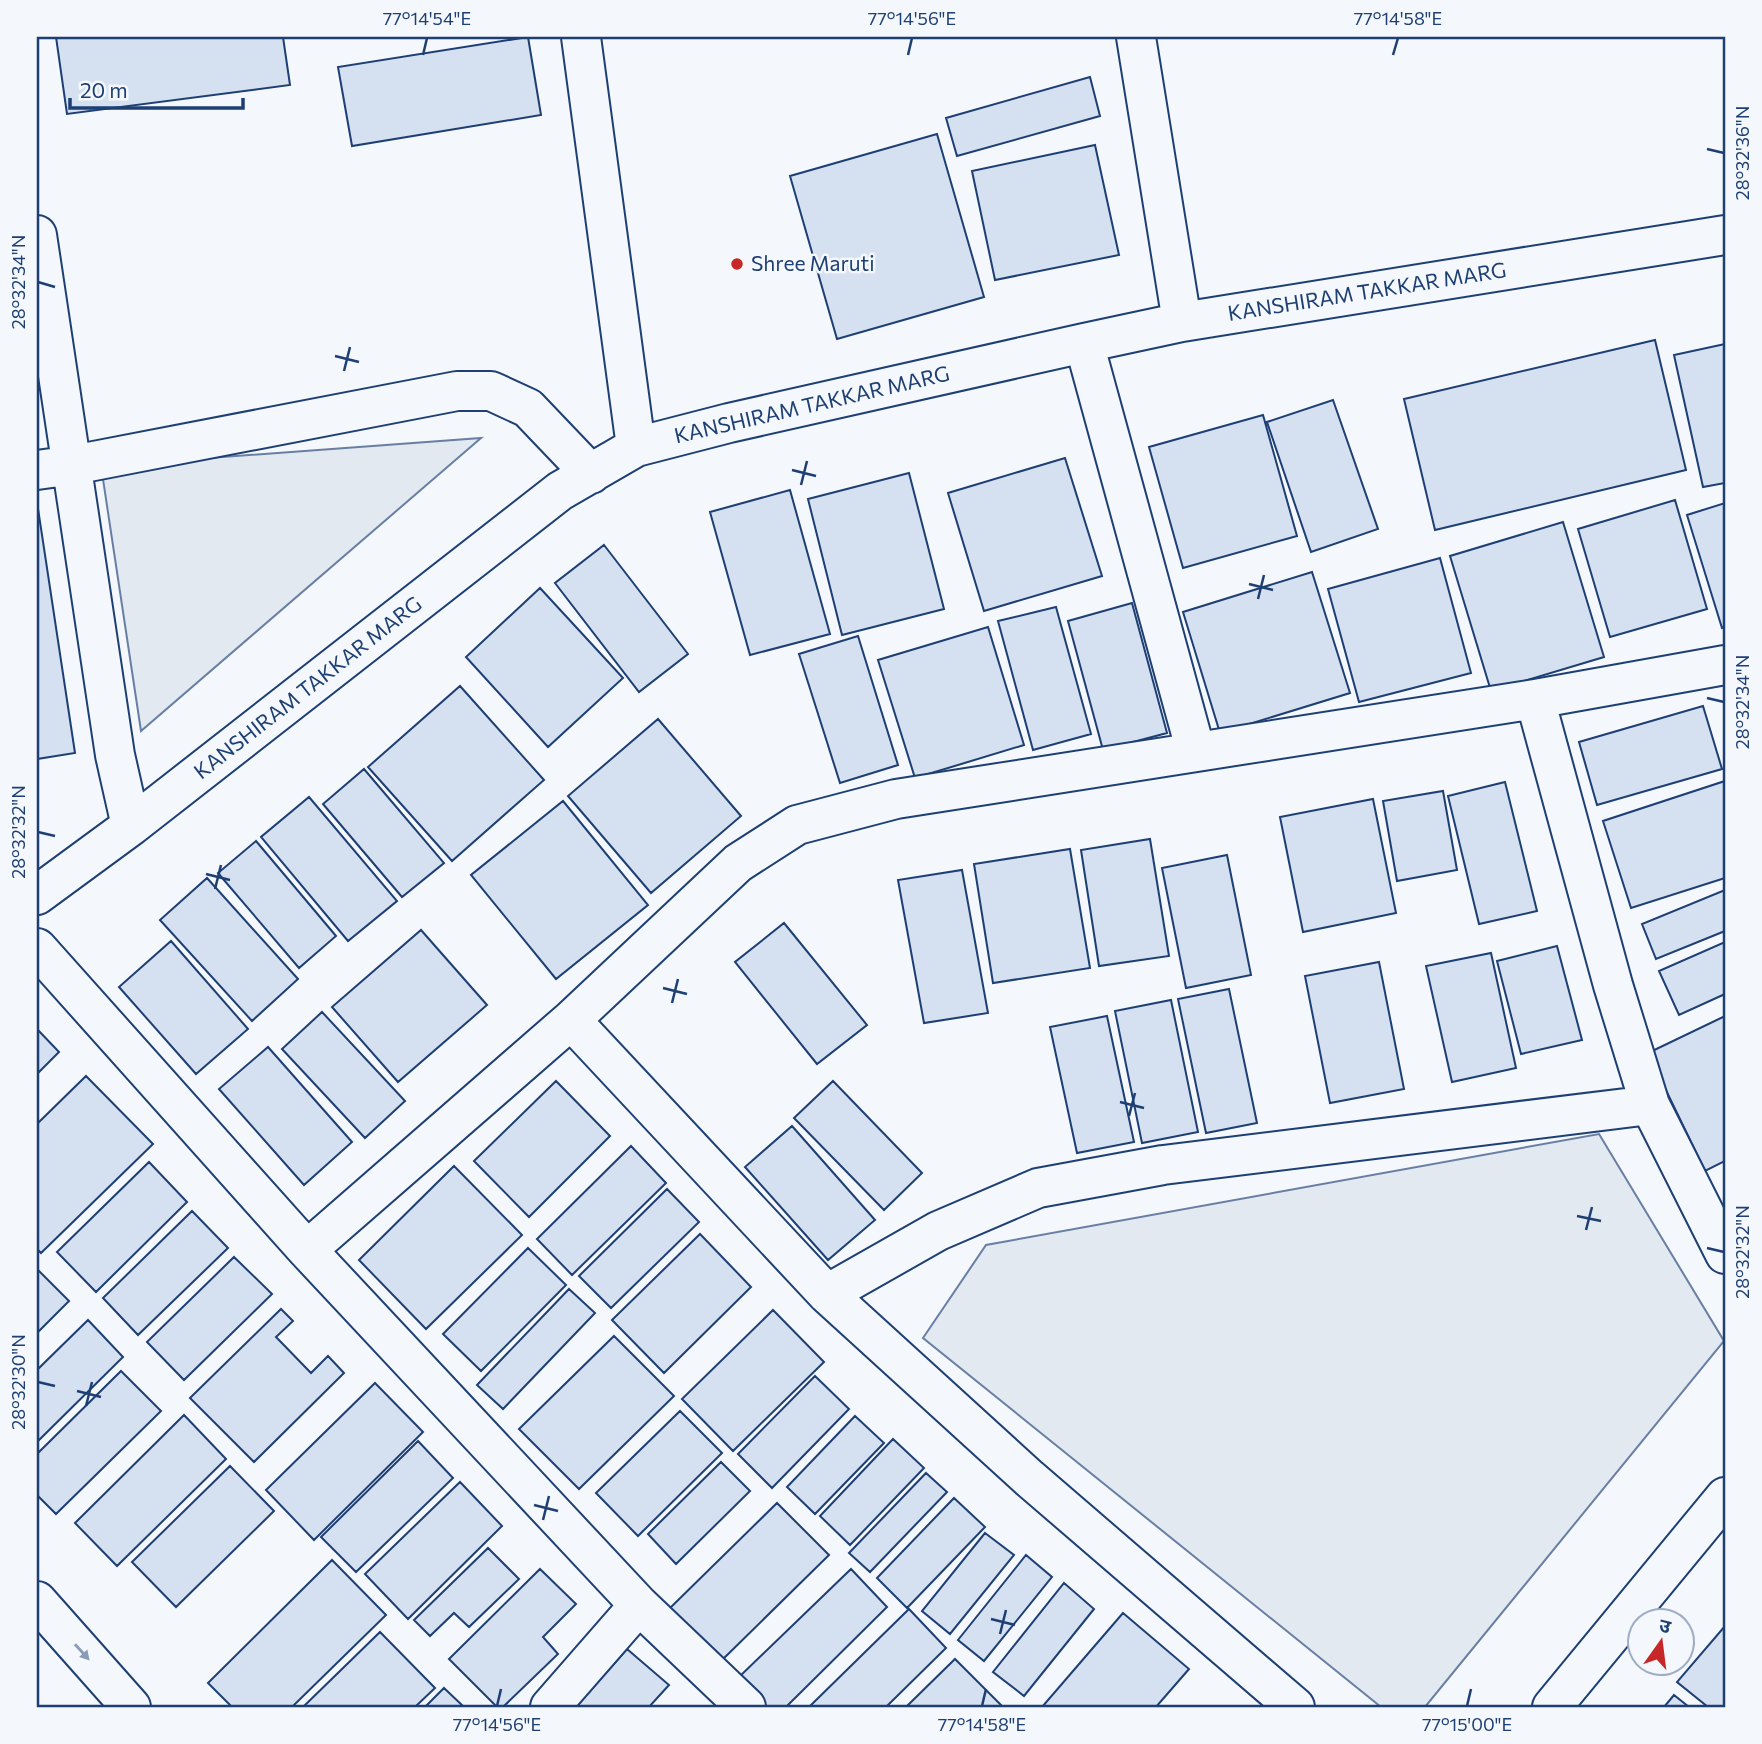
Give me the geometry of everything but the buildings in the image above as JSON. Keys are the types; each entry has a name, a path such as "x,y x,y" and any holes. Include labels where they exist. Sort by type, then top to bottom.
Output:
{"street":[{"path":"581,37 636,447"},
{"path":"1136,37 1182,322"},
{"path":"37,235 55,467 131,827"},
{"name":"KANSHIRAM TAKKAR MARG","path":"37,895 131,827 560,491 636,447 729,423 1182,322 1725,236"},
{"path":"1084,343 1196,752"},
{"path":"55,467 457,391 491,391 528,408 591,474"},
{"path":"307,1250 571,1020 738,863 797,825 896,799 1535,699 1725,665"},
{"path":"1535,699 1609,972 1650,1105 1725,1254"},
{"path":"37,948 307,1250 639,1605 746,1707"},
{"path":"571,1020 827,1294 1029,1478 1295,1707"},
{"path":"827,1294 938,1231 1038,1188 1163,1165 1650,1105"},
{"path":"1552,1707 1725,1497"},
{"path":"37,1601 131,1707"},
{"path":"550,1707 639,1605"}],"shaded area":[{"path":"481,438 141,731 101,466"},
{"path":"1599,1134 1724,1341 1425,1707 1381,1707 923,1338 986,1245"}],"place":[{"name":"Shree Maruti","path":"737,264"}]}
